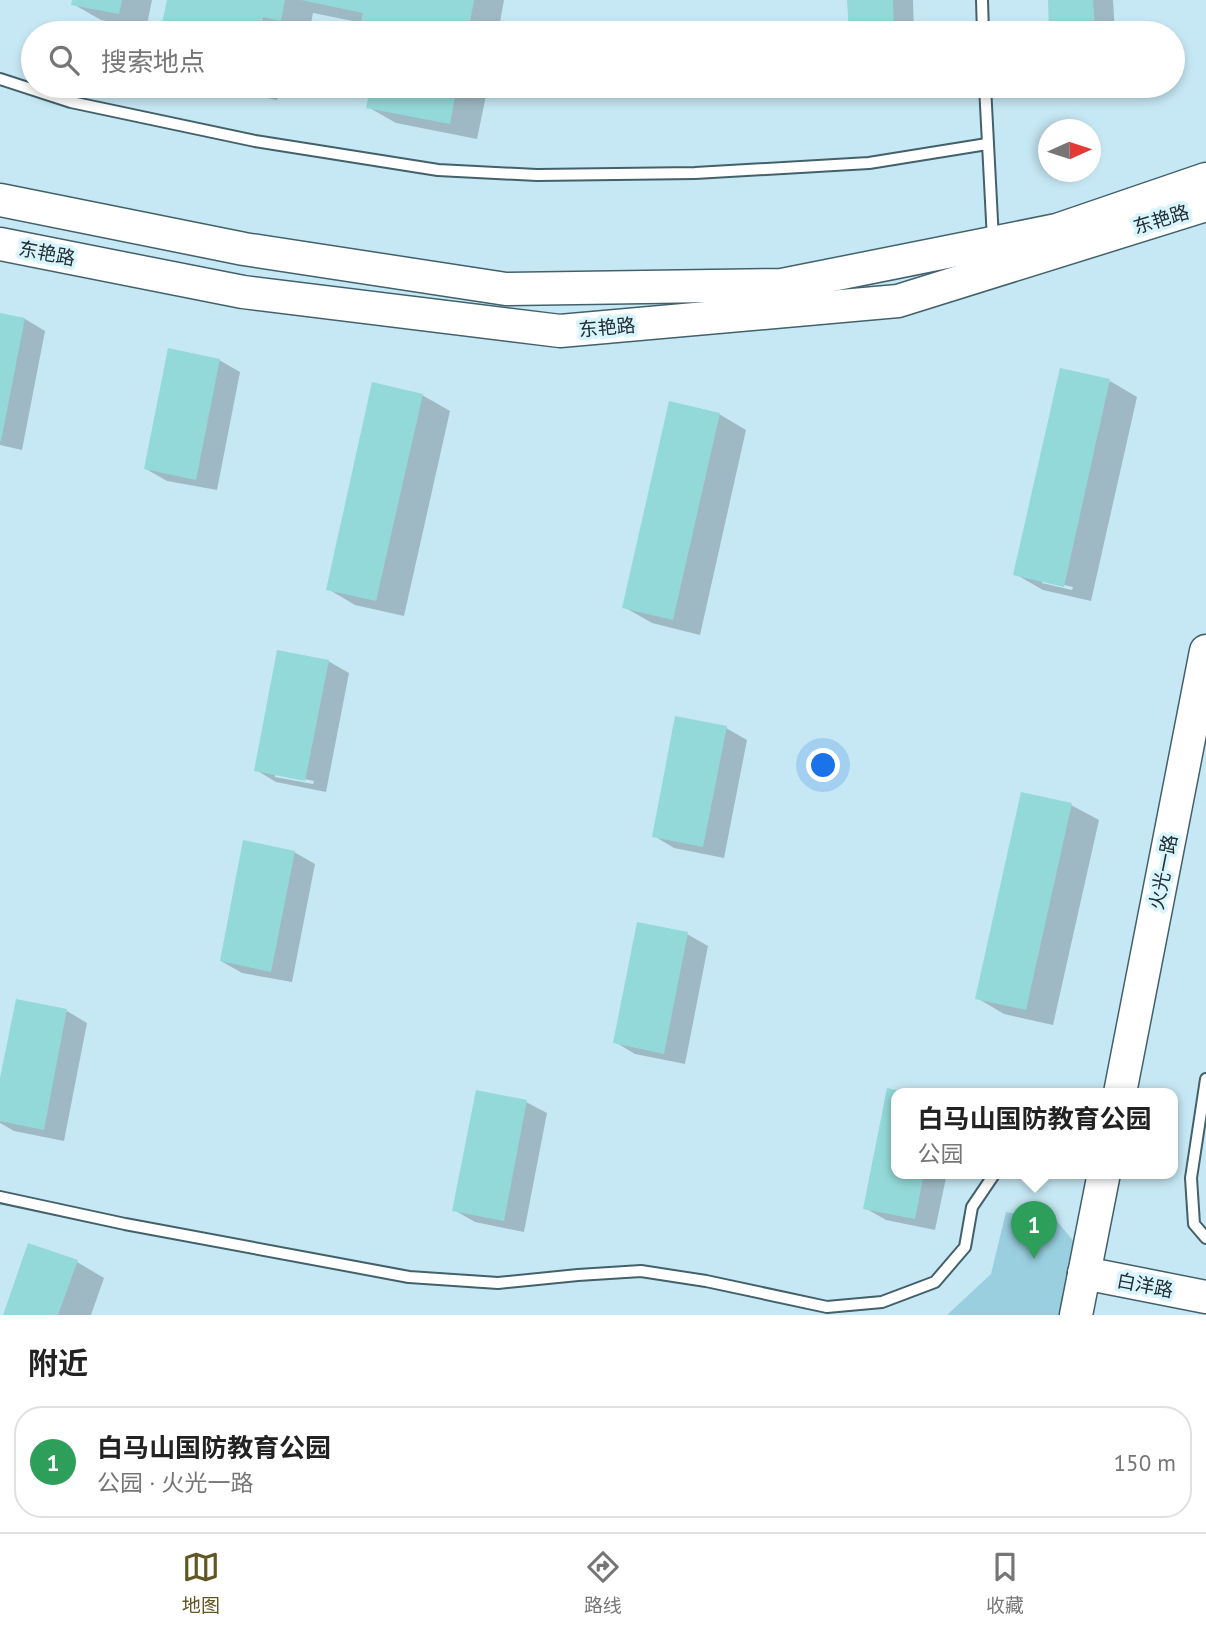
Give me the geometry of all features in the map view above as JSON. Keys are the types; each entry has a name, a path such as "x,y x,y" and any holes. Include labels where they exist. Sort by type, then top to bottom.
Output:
{"main road":[{"name":"东艳路","path":"0,200 244,249 506,289 782,285 1057,230 1206,179"},
{"name":"东艳路","path":"0,244 243,292 560,331 898,301 1206,205"},
{"name":"火光一路","path":"1121,1088 1193,746 1206,651"},
{"path":"1076,1315 1103,1179"},
{"name":"白洋路","path":"1084,1273 1206,1297"}],"lane":[{"path":"982,0 983,21"},
{"path":"0,79 21,86"},
{"path":"59,98 229,135 438,170 537,175 695,173 869,163 987,144"},
{"path":"985,98 993,243"},
{"path":"1206,1079 1191,1178 1194,1224 1206,1238"},
{"path":"0,1197 125,1224 410,1277 498,1283 641,1271 706,1281 827,1307 882,1302 935,1282 965,1247 972,1207 991,1179"}],"shaded area":[{"path":"1006,1212 1056,1220 1076,1244 1063,1315 947,1315 991,1274"}],"building":[{"path":"72,0 122,0 119,14 71,5"},
{"path":"167,0 285,0 281,21 263,17 262,21 163,21"},
{"path":"301,0 474,0 470,21 361,21 363,13"},
{"path":"847,0 893,0 894,21 848,21"},
{"path":"1048,0 1093,0 1094,21 1049,21"},
{"path":"368,98 455,98 450,124 366,108"},
{"path":"0,313 25,318 1,441 0,441"},
{"path":"168,348 220,359 196,480 144,469"},
{"path":"1060,368 1110,379 1064,587 1013,575"},
{"path":"372,382 423,394 376,601 326,590"},
{"path":"669,401 720,413 673,620 622,608"},
{"path":"277,650 329,660 305,781 254,771"},
{"path":"675,716 727,726 703,847 652,837"},
{"path":"1021,792 1072,803 1026,1010 975,999"},
{"path":"243,840 295,851 271,972 220,961"},
{"path":"637,922 688,932 664,1054 613,1043"},
{"path":"16,999 67,1009 44,1130 0,1121 0,1078"},
{"path":"887,1088 891,1089 891,1179 923,1179 915,1219 863,1209"},
{"path":"476,1090 527,1100 504,1221 452,1211"},
{"path":"28,1243 78,1260 58,1315 3,1315"}],"place":[{"name":"白马山国防教育公园","path":"1034,1259"}]}
